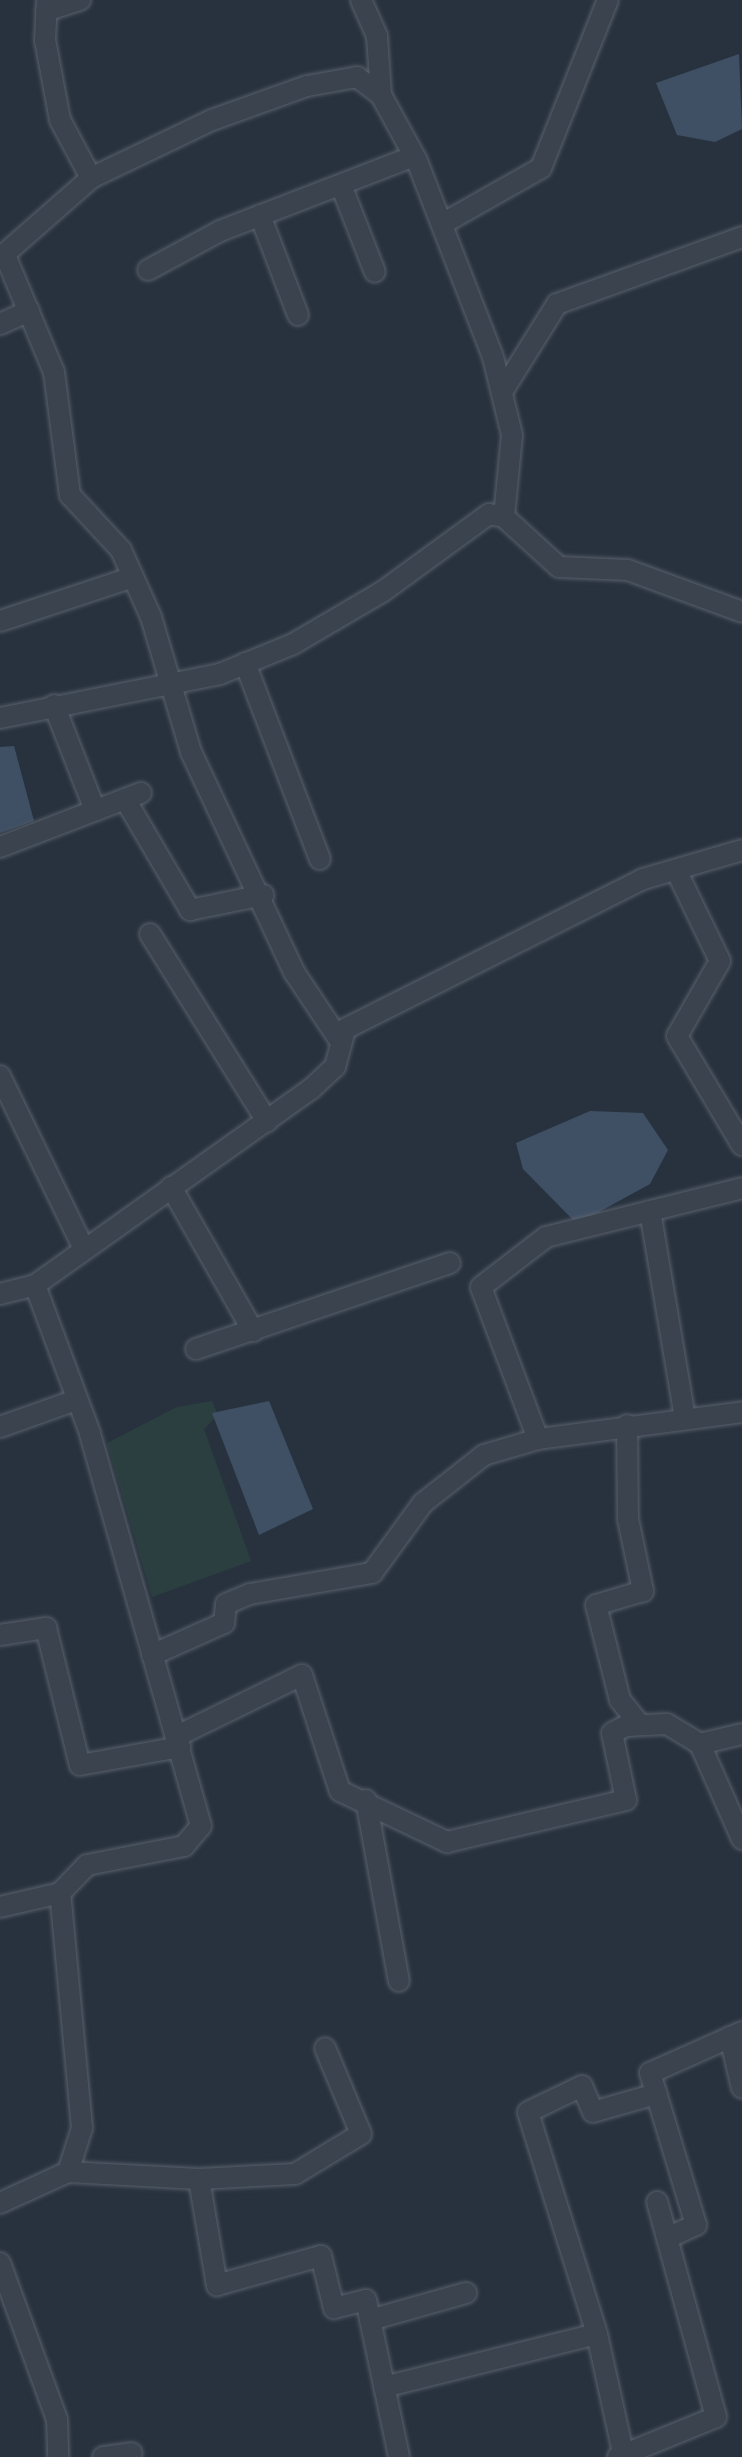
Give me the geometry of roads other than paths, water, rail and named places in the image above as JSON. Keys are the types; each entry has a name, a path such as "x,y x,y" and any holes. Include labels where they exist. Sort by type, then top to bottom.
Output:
{"street":[{"path":"80,0 46,5 60,120 91,178"},
{"path":"361,0 377,36 381,95 414,156 442,224 502,392 513,478 504,517"},
{"path":"442,224 541,168 608,0"},
{"path":"0,1294 35,1285 83,1247 267,1121 335,1067 338,1038 294,972 263,895 191,752 133,577 106,529 70,495 54,372 2,257 91,178 212,120 307,86 357,77 381,95"},
{"path":"148,270 260,215 414,156"},
{"path":"341,185 375,272"},
{"path":"260,215 298,315"},
{"path":"502,392 557,304 742,237"},
{"path":"0,324 29,311"},
{"path":"0,718 245,663 351,612 479,516 504,517 559,567 628,570 742,612"},
{"path":"0,621 133,577"},
{"path":"245,663 320,859"},
{"path":"54,705 95,810"},
{"path":"0,847 133,796 190,910 263,895"},
{"path":"338,1038 365,1017 643,879 742,850"},
{"path":"676,870 720,961 677,1036 742,1145"},
{"path":"150,934 267,1121"},
{"path":"3,1088 83,1247"},
{"path":"171,1187 253,1331"},
{"path":"538,1439 481,1287 546,1237 742,1188"},
{"path":"650,1211 685,1418"},
{"path":"196,1349 450,1263"},
{"path":"0,1907 60,1893 87,1865 198,1838 179,1741 76,1400 35,1285"},
{"path":"0,1427 76,1400"},
{"path":"152,1655 224,1623 226,1604 250,1594 372,1573 423,1503 484,1455 538,1439 742,1412"},
{"path":"627,1425 628,1519 643,1591 596,1605 620,1700 640,1725"},
{"path":"0,1635 46,1628 80,1765 179,1741 302,1675 329,1772 340,1791 366,1800 447,1842 608,1808 626,1800 612,1733 640,1725 667,1724 700,1744 742,1839"},
{"path":"700,1744 742,1734"},
{"path":"366,1800 399,1981"},
{"path":"60,1893 82,2128 68,2172"},
{"path":"667,2238 696,2225 650,2073 736,2034 742,2088"},
{"path":"0,2203 68,2172 199,2179 295,2174 361,2134 325,2048"},
{"path":"656,2094 593,2112 582,2086 528,2112 597,2334 622,2456 716,2417 657,2202"},
{"path":"199,2179 217,2285 321,2256 334,2308 366,2300 399,2457"},
{"path":"0,2263 57,2420 58,2457"},
{"path":"370,2320 466,2293"},
{"path":"384,2387 597,2334"},
{"path":"103,2457 132,2453"}],"water":[{"path":"739,54 742,129 715,142 677,135 656,83"},
{"path":"14,746 34,821 0,833 0,747"},
{"path":"590,1111 643,1113 668,1150 650,1184 577,1224 523,1169 516,1143"},
{"path":"269,1401 313,1509 259,1535 212,1413"}]}
